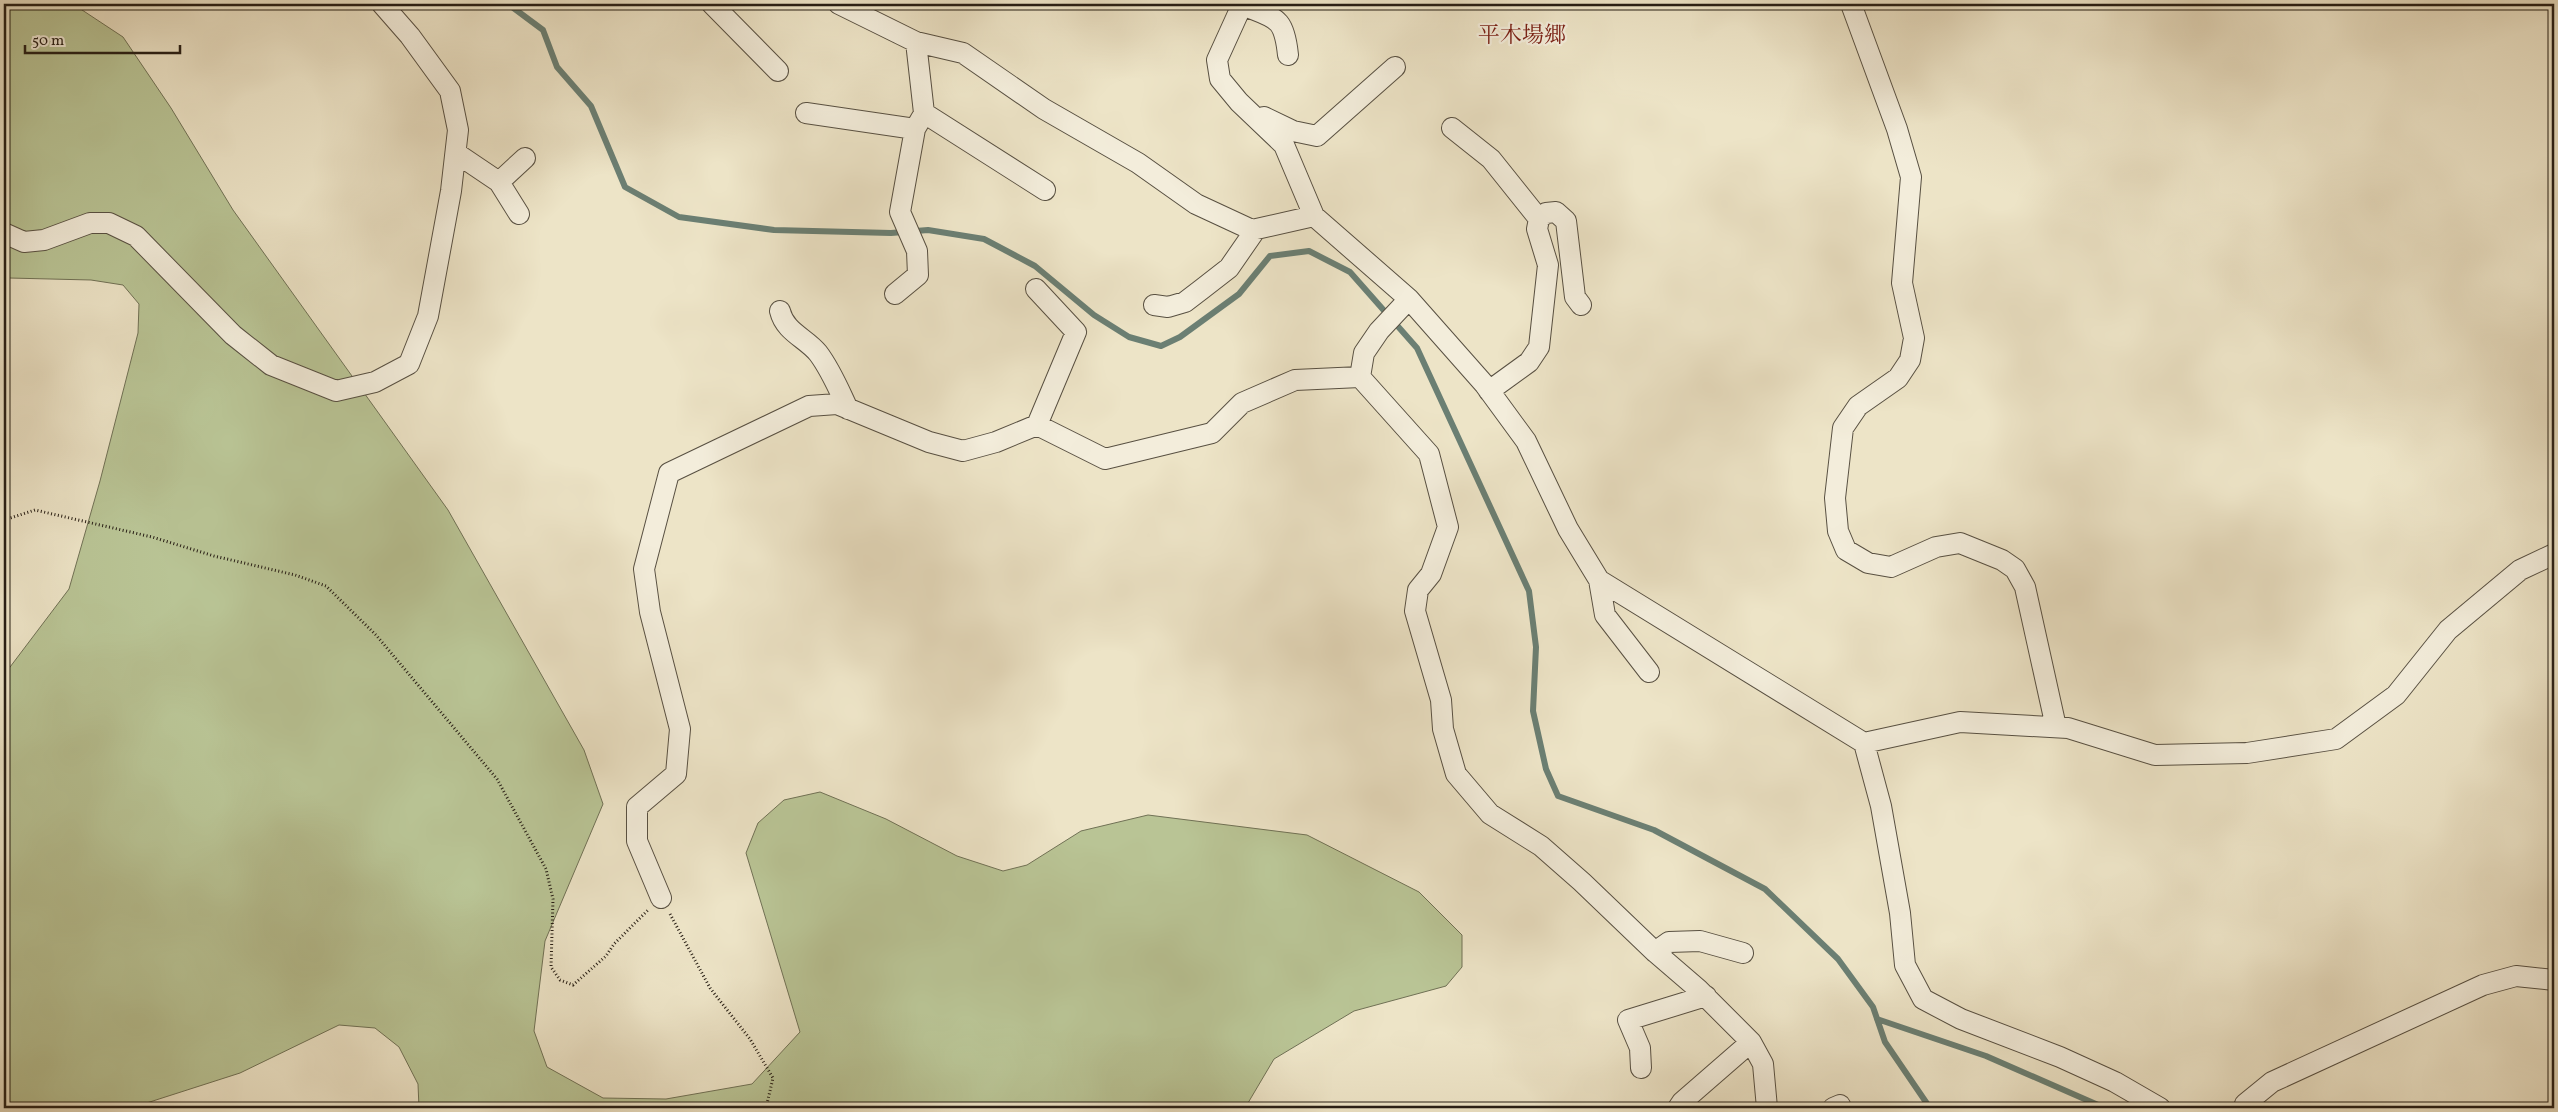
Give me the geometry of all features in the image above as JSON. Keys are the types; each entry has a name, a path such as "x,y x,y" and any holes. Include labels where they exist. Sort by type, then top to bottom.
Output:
{"street":[{"path":"4,233 24,242 44,240 90,224 109,224 136,236 233,334 271,365 336,391 375,382 409,364 428,316 451,191 458,130 450,91 410,36 382,4"},
{"path":"712,4 778,71"},
{"path":"839,4 916,42 963,53 1044,109 1138,163 1196,204 1252,230 1314,216"},
{"path":"1288,55 1286,32 1278,20 1242,4 1217,60 1220,79 1284,145 1314,216 1489,390 1526,441 1568,529 1599,580 1605,615 1649,672"},
{"path":"1851,4 1897,129 1911,177 1902,283 1914,338 1910,360 1898,378 1858,406 1843,428 1834,498 1838,531 1846,550 1868,563 1891,567 1936,547 1960,543 2002,560 2015,569 2025,587 2056,727"},
{"path":"894,294 918,275 918,251 900,212 919,121 916,42"},
{"path":"1255,116 1266,117 1293,132 1316,136 1394,67"},
{"path":"806,113 919,121 1045,190"},
{"path":"1452,128 1491,160 1539,219"},
{"path":"456,153 499,182 519,214"},
{"path":"499,182 525,158"},
{"path":"1489,390 1529,362 1539,347 1548,266 1536,229 1539,219 1546,213 1556,212 1566,221 1575,297 1581,305"},
{"path":"1154,305 1168,307 1184,302 1209,284 1229,268 1256,229"},
{"path":"661,898 637,841 637,807 676,774 680,729 650,612 644,569 669,473 809,406 837,404 929,442 963,450 996,442 1037,425 1076,332 1036,289"},
{"path":"1360,377 1364,353 1381,329 1404,304"},
{"path":"780,311 782,319 790,329 818,352 834,378 848,409"},
{"path":"1037,425 1105,459 1212,433 1242,403 1295,380 1360,377"},
{"path":"1360,377 1429,454 1448,527 1431,574 1418,590 1415,611 1441,700 1443,729 1456,774 1490,814 1541,846 1582,882 1655,952 1706,996 1751,1042 1763,1064 1767,1108"},
{"path":"1864,743 1960,722 2068,728 2155,755 2247,753 2336,739 2396,695 2448,630 2520,570 2554,554"},
{"path":"1599,580 1864,743 1881,806 1900,913 1905,965 1923,999 1961,1019 2060,1057 2115,1082 2160,1108"},
{"path":"1655,952 1669,942 1700,941 1742,953"},
{"path":"2244,1108 2245,1104 2272,1082 2483,985 2516,976 2554,980"},
{"path":"1641,1068 1640,1048 1628,1020 1706,996"},
{"path":"1678,1108 1682,1102 1751,1042"}],"path":[{"path":"4,520 35,510 152,537 214,556 295,575 326,586 376,635 497,780 546,869 553,899 551,967 560,980 572,985 606,956 614,944 661,898 710,988 750,1039 773,1078 766,1108"}],"green space":[{"path":"4,4 73,4 123,37 171,108 233,210 448,510 584,750 603,804 545,941 534,1031 547,1067 603,1098 666,1099 752,1084 800,1032 746,853 758,823 784,800 820,792 886,819 957,856 1003,871 1027,865 1081,831 1148,815 1307,835 1419,892 1462,935 1462,967 1446,986 1354,1011 1274,1059 1245,1108 419,1108 418,1084 399,1047 375,1028 339,1025 240,1073 131,1108 4,1108 4,675 69,589 100,481 138,333 139,304 123,285 91,280 9,278 4,274"}],"waterway":[{"path":"508,4 543,30 557,67 591,106 625,187 679,217 774,230 891,233 928,230 984,239 1035,266 1094,315 1129,337 1161,346 1180,337 1239,294 1270,256 1309,251 1350,272 1417,348 1529,591 1536,647 1533,711 1546,769 1558,796 1654,830 1765,889 1838,959 1873,1007 1885,1042 1930,1108"},
{"path":"1877,1019 1986,1056 2105,1108"}],"district":[{"name":"平木場郷","path":"1522,34"}]}
